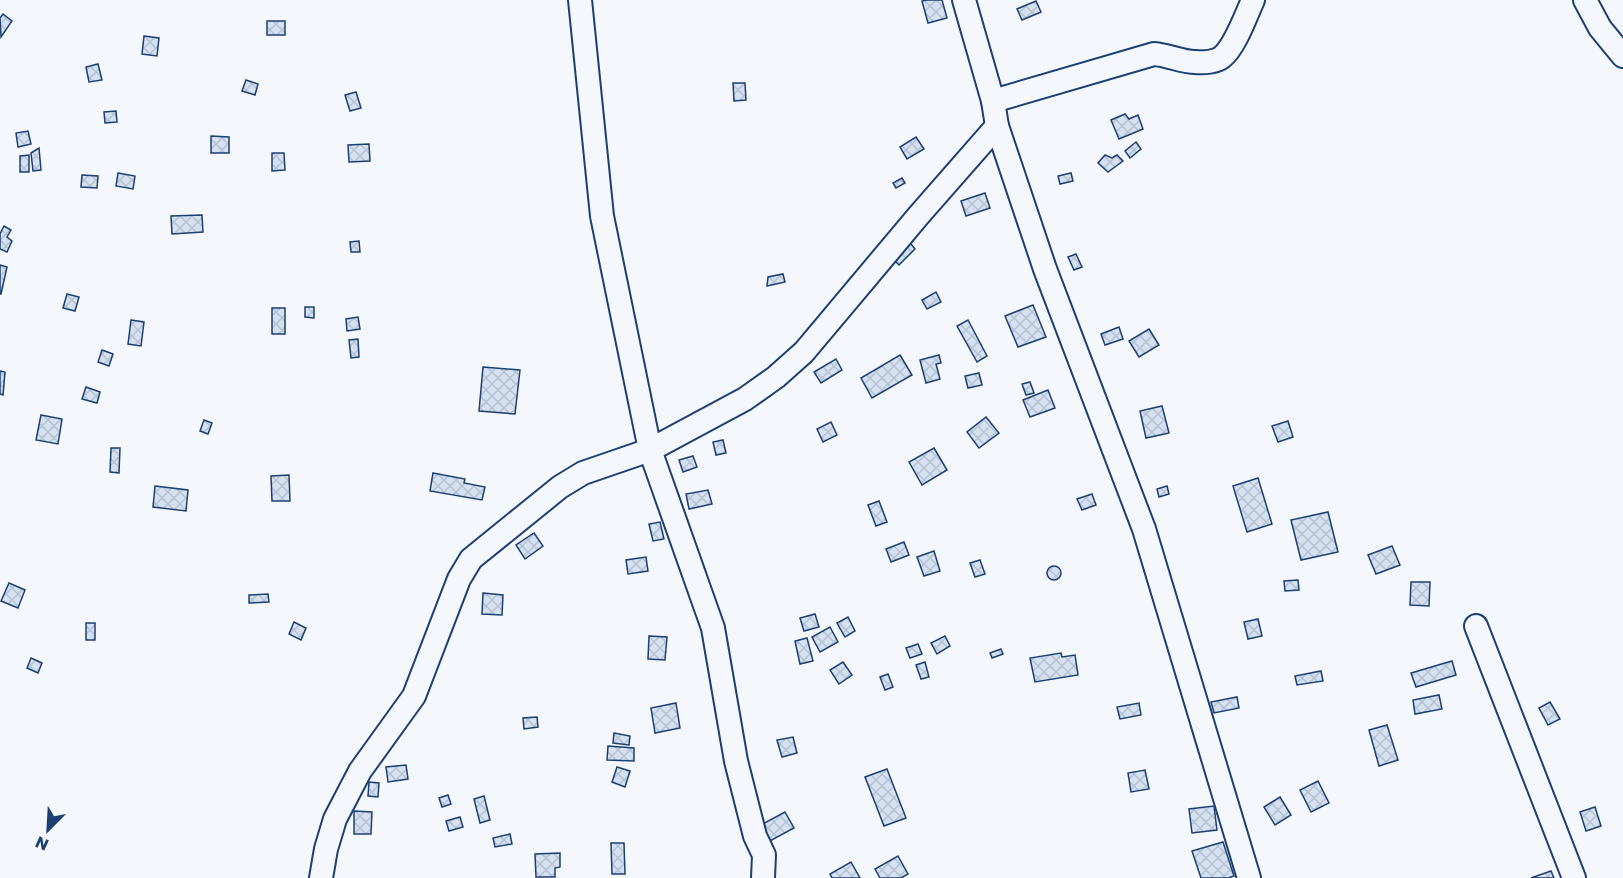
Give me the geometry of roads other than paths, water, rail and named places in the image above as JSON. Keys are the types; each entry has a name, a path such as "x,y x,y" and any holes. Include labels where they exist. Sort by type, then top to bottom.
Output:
{"street":[{"path":"580,0 602,216 650,450 713,628 736,761 754,836 764,855 763,878"},
{"path":"964,0 993,101 997,126 1045,269 1144,529 1249,878"},
{"path":"993,101 1154,54 1168,55 1193,63 1211,62 1222,58 1230,47 1253,0"},
{"path":"1585,0 1600,28 1623,56"},
{"path":"321,878 326,849 335,819 360,771 414,696 459,579 471,559 560,487 583,473 650,450 745,399 776,376 804,352 997,126"},
{"path":"1476,626 1574,878"}]}
